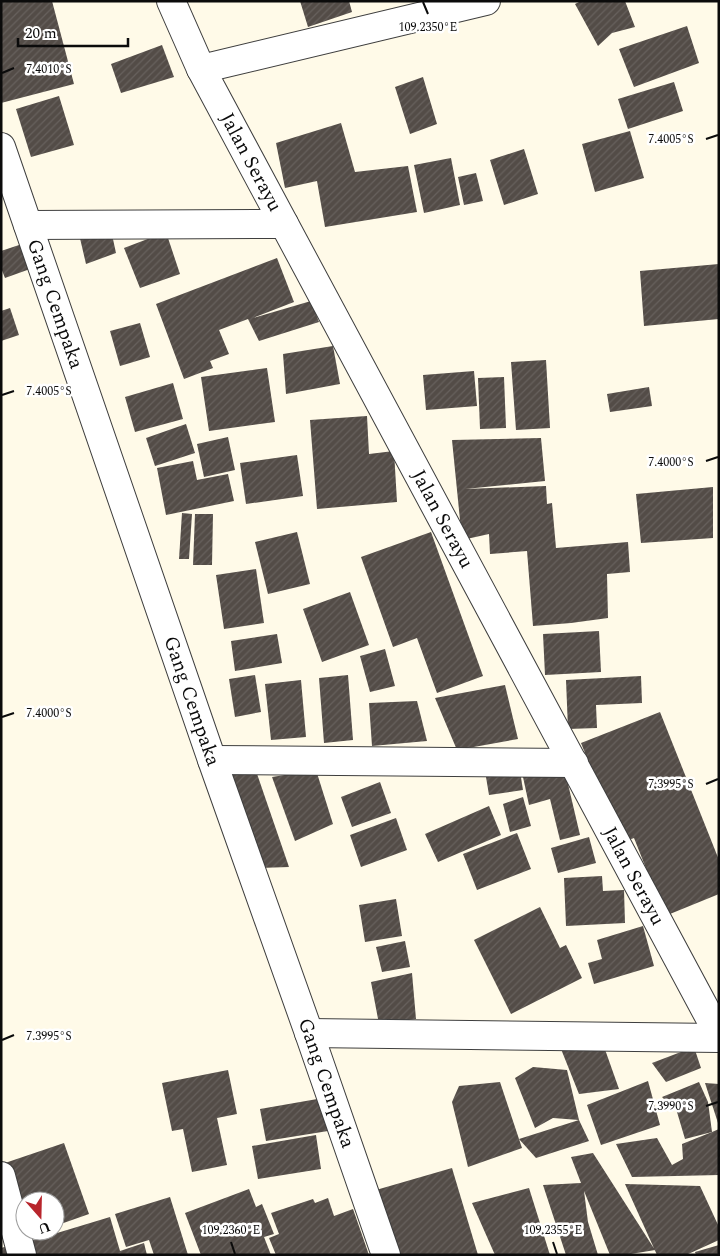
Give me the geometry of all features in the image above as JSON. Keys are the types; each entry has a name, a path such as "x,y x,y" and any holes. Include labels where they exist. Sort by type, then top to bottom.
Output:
{"street":[{"name":"Jalan Serayu","path":"171,1 201,69 719,1036"},
{"path":"201,69 486,1"},
{"name":"Gang Cempaka","path":"1,147 212,760 386,1255"},
{"path":"28,225 284,224"},
{"path":"212,760 574,764"},
{"path":"309,1033 719,1036"},
{"path":"1,1176 22,1255"}],"building":[{"path":"1,1 52,1 74,84 1,103"},
{"path":"300,1 349,1 352,12 308,27"},
{"path":"581,1 625,1 635,27 612,33 598,46 575,4"},
{"path":"687,26 699,63 634,87 619,49"},
{"path":"162,45 174,77 121,93 111,64"},
{"path":"423,77 437,124 410,134 395,87"},
{"path":"674,82 683,111 628,129 618,99"},
{"path":"59,96 74,145 31,157 16,109"},
{"path":"341,123 355,172 408,166 417,212 325,227 317,181 285,188 276,143"},
{"path":"630,131 644,178 595,192 582,144"},
{"path":"524,149 538,194 504,205 490,160"},
{"path":"451,158 460,205 424,213 414,165"},
{"path":"476,173 483,201 464,205 458,177"},
{"path":"111,230 116,253 86,264 79,234"},
{"path":"166,232 180,274 140,288 124,248"},
{"path":"22,244 30,269 5,278 1,268 1,251"},
{"path":"277,258 294,302 253,318 311,301 319,322 259,341 248,319 219,330 229,354 210,361 213,368 184,379 156,304"},
{"path":"719,264 719,319 644,326 640,271"},
{"path":"10,308 19,335 1,341 1,311"},
{"path":"140,323 150,357 120,366 110,331"},
{"path":"333,346 340,384 286,394 283,354"},
{"path":"546,360 550,428 516,430 511,362"},
{"path":"267,368 275,422 209,431 201,377"},
{"path":"474,371 477,406 426,410 423,375"},
{"path":"504,377 506,428 480,429 478,378"},
{"path":"173,383 183,419 135,432 125,397"},
{"path":"649,387 652,406 610,412 607,394"},
{"path":"367,416 369,454 394,451 397,502 317,509 310,420"},
{"path":"186,424 195,453 155,466 146,438"},
{"path":"228,437 235,470 204,477 197,444"},
{"path":"541,438 545,481 465,489 546,486 547,504 552,503 556,548 628,542 630,572 607,574 608,618 533,626 527,551 490,554 489,534 462,540 452,440"},
{"path":"297,455 303,496 246,504 240,463"},
{"path":"193,461 197,480 228,474 234,501 166,515 157,468"},
{"path":"713,487 713,538 641,543 636,494"},
{"path":"182,513 192,514 189,559 179,559"},
{"path":"195,514 213,514 212,565 193,565"},
{"path":"297,532 310,584 268,594 255,542"},
{"path":"431,532 483,676 437,693 417,638 393,647 361,557"},
{"path":"256,569 264,623 224,629 216,575"},
{"path":"350,592 369,645 322,662 303,609"},
{"path":"599,631 601,672 545,675 543,634"},
{"path":"277,634 282,663 235,671 231,641"},
{"path":"385,649 395,686 370,692 360,656"},
{"path":"255,675 261,712 235,717 229,679"},
{"path":"348,675 353,740 324,743 319,678"},
{"path":"641,676 642,703 596,705 597,728 568,729 566,680"},
{"path":"301,680 306,737 271,740 265,684"},
{"path":"505,685 518,739 457,750 435,698"},
{"path":"417,701 427,741 372,746 369,703"},
{"path":"660,712 719,860 719,894 665,916 634,838 621,843 581,743"},
{"path":"519,765 523,790 489,795 485,771"},
{"path":"564,767 580,835 560,840 550,799 529,805 523,777"},
{"path":"255,768 289,867 259,868 224,770"},
{"path":"316,770 333,824 295,841 272,777"},
{"path":"380,782 391,813 352,827 341,797"},
{"path":"523,797 531,826 510,832 503,804"},
{"path":"489,806 501,835 438,862 425,834"},
{"path":"396,818 407,850 361,867 350,835"},
{"path":"517,833 531,869 477,890 463,854"},
{"path":"589,837 596,863 558,873 551,848"},
{"path":"602,876 603,891 624,890 625,923 566,926 564,878"},
{"path":"396,899 402,936 365,942 359,905"},
{"path":"540,907 560,948 566,945 582,978 511,1014 474,940"},
{"path":"643,926 654,966 594,984 588,963 602,959 597,940"},
{"path":"405,941 410,967 382,972 376,947"},
{"path":"412,973 416,1019 379,1024 371,982"},
{"path":"602,1041 619,1089 579,1094 561,1049"},
{"path":"694,1047 701,1068 666,1082 652,1063"},
{"path":"533,1067 567,1070 579,1120 553,1118 535,1128 515,1078"},
{"path":"228,1070 237,1114 217,1118 227,1165 192,1172 183,1129 172,1131 162,1083"},
{"path":"648,1081 660,1125 601,1145 587,1105"},
{"path":"500,1082 522,1148 468,1167 452,1102 459,1086"},
{"path":"699,1082 708,1102 712,1132 685,1139 677,1112 662,1097"},
{"path":"705,1083 719,1084 718,1123"},
{"path":"323,1098 328,1131 266,1141 260,1109"},
{"path":"579,1120 589,1141 536,1158 519,1139"},
{"path":"719,1129 719,1175 632,1177 616,1144 657,1138 672,1165 683,1159 682,1144"},
{"path":"316,1135 321,1169 258,1179 252,1146"},
{"path":"64,1143 89,1214 65,1222 65,1191 15,1191 5,1163"},
{"path":"593,1153 655,1250 625,1255 610,1255 584,1191 588,1222 598,1255 566,1255 543,1185 581,1183 571,1157"},
{"path":"452,1168 478,1255 395,1255 376,1190"},
{"path":"625,1184 700,1186 719,1227 719,1240 686,1255 657,1255"},
{"path":"529,1188 550,1255 495,1255 472,1203"},
{"path":"249,1189 256,1207 262,1204 274,1234 264,1237 271,1255 201,1255 185,1213"},
{"path":"170,1197 188,1255 154,1255 149,1240 126,1247 115,1214"},
{"path":"328,1198 334,1216 353,1209 369,1255 276,1255 269,1238 279,1234 271,1213 313,1199 315,1203"},
{"path":"110,1217 120,1251 144,1243 147,1255 27,1255 24,1243 31,1241 65,1241 65,1231"},
{"path":"719,1245 719,1255 696,1255 695,1252"},
{"path":"8,1246 12,1255 1,1255 1,1248"}]}
